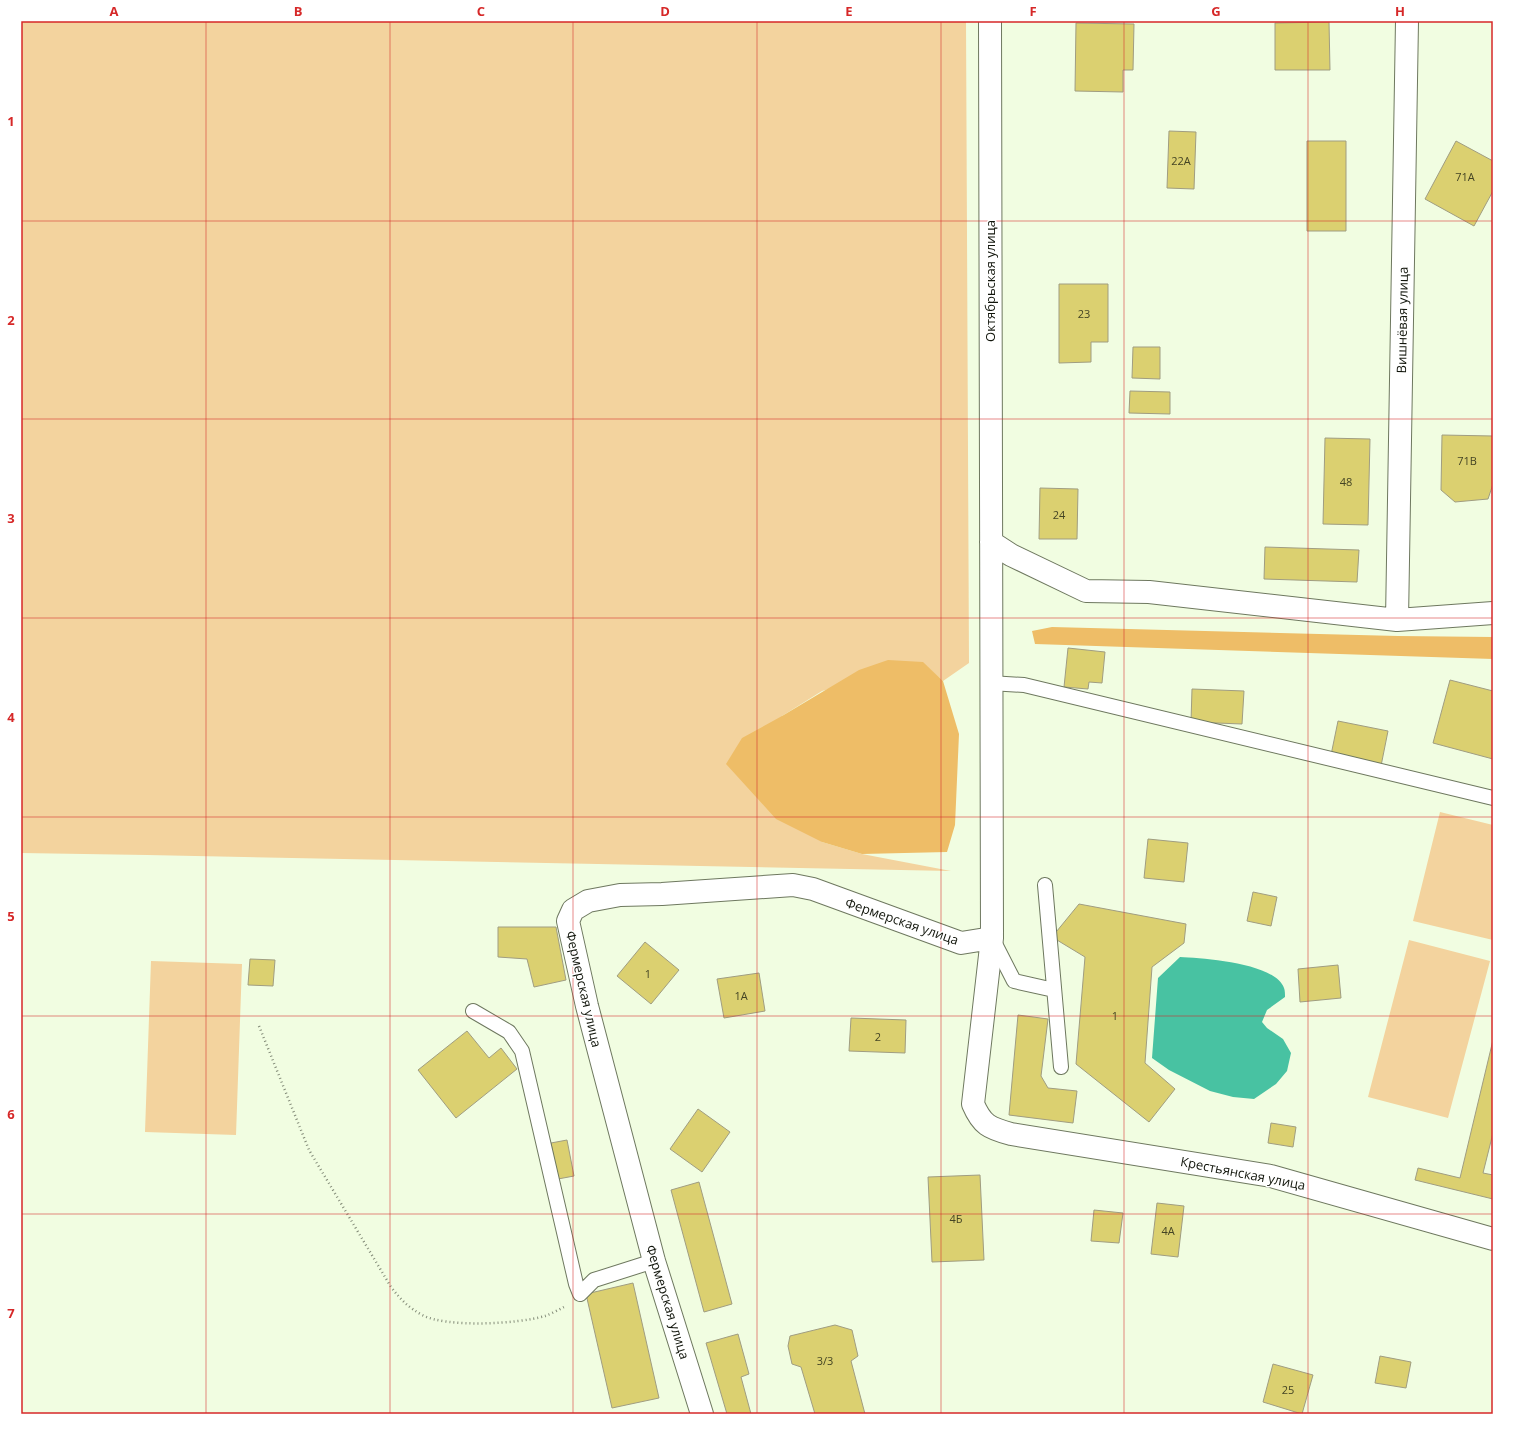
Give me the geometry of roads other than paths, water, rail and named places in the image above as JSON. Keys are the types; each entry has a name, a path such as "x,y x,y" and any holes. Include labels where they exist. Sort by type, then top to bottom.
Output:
{"street":[{"name":"Октябрьская улица","path":"990,21 990,683 992,938"},
{"name":"Вишнёвая улица","path":"1397,620 1407,21"},
{"path":"991,542 1011,555 1086,591 1149,592 1397,620 1493,613"},
{"name":"Фермерская улица","path":"702,1414 654,1261 587,1006 568,921 573,910 588,901 620,895 662,894 793,885 813,889 961,943 992,938"},
{"name":"Крестьянская улица","path":"992,938 973,1104 978,1115 985,1124 993,1129 1011,1134 1272,1176 1493,1239"}],"lane":[{"path":"990,683 1024,685 1493,798"},
{"path":"1045,885 1061,1067"},
{"path":"992,938 1014,981 1054,990"},
{"path":"473,1011 509,1032 522,1051 576,1284 580,1294 594,1280 654,1261"}],"water":[{"path":"1180,957 1221,961 1253,967 1278,980 1284,988 1285,997 1267,1010 1262,1022 1267,1028 1283,1039 1291,1053 1287,1071 1276,1084 1254,1099 1233,1097 1210,1091 1169,1070 1152,1058 1158,978"}]}
